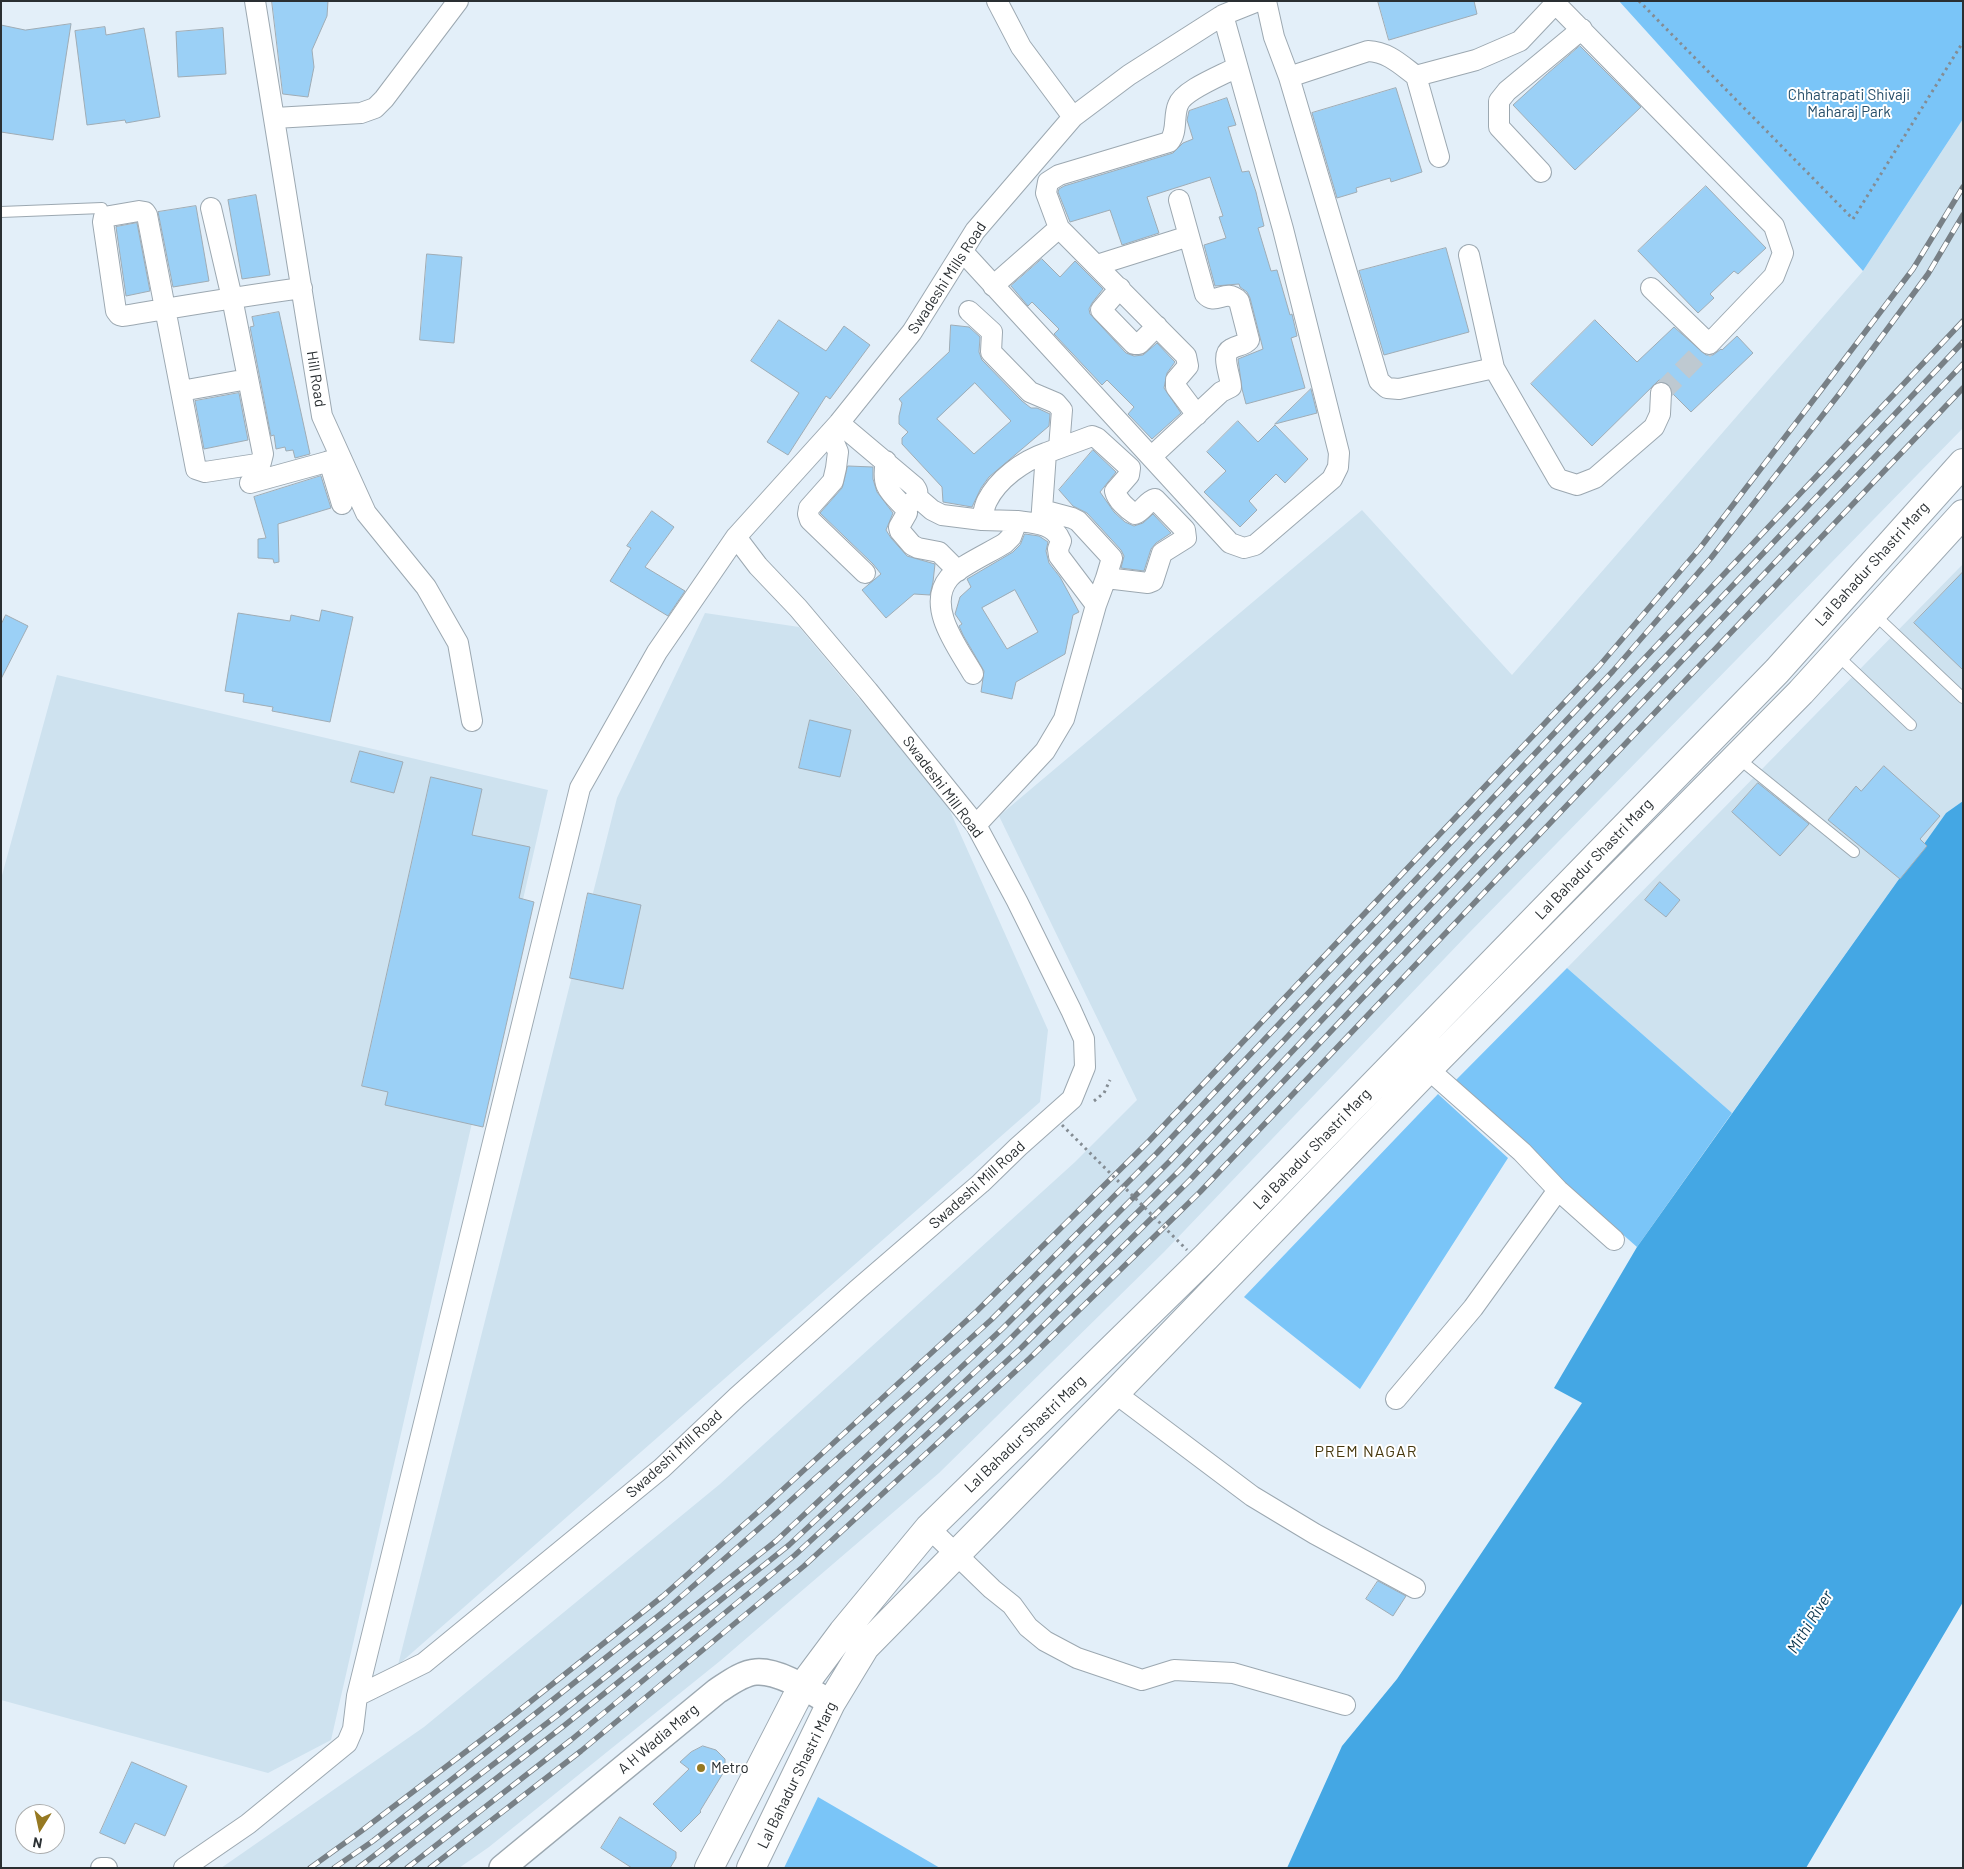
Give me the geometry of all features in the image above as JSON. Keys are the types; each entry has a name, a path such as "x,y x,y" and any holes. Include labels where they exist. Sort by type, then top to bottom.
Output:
{"main road":[{"name":"Lal Bahadur Shastri Marg","path":"709,1868 802,1687 843,1632 929,1528 1206,1257 1777,671 1963,463"},
{"name":"Lal Bahadur Shastri Marg","path":"751,1868 831,1703 865,1648 1115,1394 1330,1170 1801,692 1963,514"},
{"path":"1777,671 1801,692"},
{"path":"1559,895 1581,914"},
{"path":"1458,999 1478,1019"},
{"path":"1310,1151 1330,1170"},
{"path":"843,1632 865,1648"}],"street":[{"name":"Hill Road","path":"255,1 322,416 335,460 366,513 426,587 458,643 472,721"},
{"path":"275,118 360,113 375,108 384,100 458,1"},
{"path":"997,1 1021,47 1073,118"},
{"name":"Swadeshi Mills Road","path":"184,1868 248,1824 346,1744 353,1729 357,1696 580,788 657,652 736,537 834,428 912,332 975,231 1073,118 1129,74 1223,15 1258,1"},
{"path":"1266,1 1274,37 1289,77 1379,380 1387,388 1399,390 1494,368"},
{"path":"1416,76 1476,60 1520,42 1554,2 1774,226 1783,253 1774,276 1709,344 1651,288"},
{"path":"963,252 1230,543 1244,548 1255,545 1332,479 1338,467 1339,453 1288,248 1223,15"},
{"path":"1540,172 1499,127 1499,101 1507,91 1582,29"},
{"path":"1289,77 1368,51 1380,52 1390,56 1416,76 1439,157"},
{"path":"1197,414 1176,387 1176,380 1188,366 1186,356 1059,228 1046,193 1048,182 1059,175 1169,142 1174,137 1178,105 1183,96 1237,67"},
{"path":"1151,457 1221,392 1231,387 1231,378 1225,360 1226,353 1230,349 1246,344 1249,340 1238,300 1234,296 1228,295 1213,300 1205,294 1180,200"},
{"path":"211,208 232,298 263,454 261,462 257,464 205,472 196,469 166,309 145,212 139,211 104,218 103,222 116,311 119,315 123,316 166,309 232,298 302,288"},
{"path":"993,286 1059,228"},
{"path":"1097,265 1189,236"},
{"path":"1469,255 1494,368 1558,479 1576,484 1595,478 1654,427 1660,414 1661,393"},
{"path":"1120,288 1101,310 1134,344 1139,344 1157,326"},
{"path":"969,311 992,332 990,348 995,356 1030,392 1060,406 1062,410 1041,517"},
{"path":"181,391 248,379"},
{"path":"834,428 886,461 884,473 886,487 911,503 942,515 982,520 1017,521 1041,517 1072,518 1078,521 1112,558 1096,605 1064,719 1045,751 976,825"},
{"path":"834,428 838,452 833,481 809,508 808,514 810,520 865,572"},
{"path":"982,520 987,502 995,490 1020,464 1092,436 1097,438 1130,468 1129,475 1115,492 1130,511 1135,514 1152,500 1156,499 1187,534 1182,542 1162,553 1153,580 1148,583 1106,578"},
{"path":"250,483 335,460 342,504"},
{"path":"911,503 899,527 900,531 918,548 939,552 944,555 958,571"},
{"path":"1041,517 1059,535 1061,541 1058,556 1096,605"},
{"path":"973,674 945,626 940,604 943,591 948,578 1005,543 1011,537 1017,521"},
{"name":"Swadeshi Mill Road","path":"357,1696 424,1663 662,1468 737,1397 857,1290 982,1183 1018,1147 1072,1099 1085,1067 1084,1039 1017,901 976,825 868,691 798,608 758,566 736,537"},
{"path":"1428,1070 1522,1152 1558,1190 1614,1240"},
{"path":"1396,1399 1473,1308 1558,1190"},
{"path":"1115,1394 1252,1496 1315,1534 1415,1588"},
{"path":"929,1528 992,1589 1012,1605 1028,1626 1045,1641 1077,1658 1142,1680 1174,1670 1233,1673 1345,1705"},
{"name":"A H Wadia Marg","path":"502,1868 717,1690 738,1678 754,1672 770,1673 802,1687 831,1703"},
{"path":"101,1868 107,1868"}],"lane":[{"path":"1,212 102,208"},
{"path":"1873,613 1963,698"},
{"path":"1836,654 1911,725"},
{"path":"1737,757 1854,852"}],"path":[{"path":"1639,1 1853,219 1963,42"},
{"path":"1104,1093 1110,1080"},
{"path":"1062,1125 1188,1250"}],"shaded area":[{"path":"1963,119 1963,428 1467,935 1164,1252 939,1473 720,1661 489,1847 459,1868 221,1868 424,1727 720,1484 1075,1162 1137,1100 999,816 1362,510 1512,675 1863,271"},
{"path":"1963,564 1963,801 1946,813 1732,1113 1567,968"},
{"path":"705,613 799,627 946,802 1048,1030 1040,1102 398,1665 617,798"},
{"path":"57,675 548,790 331,1740 268,1773 1,1700 1,879"}],"green space":[{"name":"Chhatrapati Shivaji Maharaj Park","path":"1619,1 1963,1 1963,119 1863,271"},
{"path":"1567,968 1732,1113 1637,1247 1518,1142 1454,1082"},
{"path":"1438,1094 1508,1158 1360,1389 1244,1297"},
{"path":"818,1797 940,1868 784,1868"}],"water":[{"name":"Mithi River","path":"1963,801 1963,1602 1806,1868 1287,1868 1342,1746 1397,1679 1582,1403 1554,1388 1637,1247 1946,813"}],"building":[{"path":"272,1 328,1 327,16 312,50 314,67 308,97 283,94"},
{"path":"1378,1 1474,1 1477,14 1389,40"},
{"path":"71,24 53,140 1,132 1,25 25,30"},
{"path":"105,27 106,35 144,28 160,117 126,123 125,120 87,125 75,31"},
{"path":"223,28 226,74 178,77 176,32"},
{"path":"1580,46 1641,107 1575,170 1513,105"},
{"path":"1396,88 1422,172 1391,182 1390,178 1356,188 1357,192 1337,198 1312,113"},
{"path":"1227,98 1236,125 1228,127 1242,172 1249,171 1256,192 1264,226 1258,228 1271,271 1277,270 1290,315 1292,314 1297,336 1291,338 1305,388 1246,404 1238,359 1263,349 1247,292 1239,284 1215,286 1204,245 1226,238 1219,217 1223,216 1210,177 1147,197 1159,233 1122,245 1110,210 1070,222 1058,192 1064,186 1173,153 1183,143 1193,139 1187,120 1189,111"},
{"path":"1706,186 1766,248 1738,274 1734,271 1710,294 1714,298 1698,313 1638,251"},
{"path":"256,195 270,275 242,279 228,200"},
{"path":"196,206 209,281 173,287 158,212"},
{"path":"137,223 150,291 126,296 116,227"},
{"path":"1446,248 1469,332 1384,355 1359,271"},
{"path":"427,254 462,257 454,343 420,340"},
{"path":"1042,259 1060,277 1075,261 1103,289 1092,303 1089,309 1090,314 1126,353 1134,356 1143,355 1157,343 1175,362 1167,373 1164,388 1181,413 1152,439 1128,414 1134,407 1107,380 1102,385 1054,334 1059,329 1032,302 1028,306 1011,286"},
{"path":"279,312 310,454 295,458 293,450 286,451 285,447 276,449 274,435 271,436 250,327 254,326 252,317"},
{"path":"779,320 826,351 844,326 870,345 830,399 826,396 788,455 767,442 799,393 751,361"},
{"path":"1595,320 1637,362 1674,327 1706,355 1713,355 1722,350 1737,336 1753,353 1691,412 1673,394 1672,388 1668,383 1659,380 1592,446 1531,384"},
{"path":"951,325 969,327 980,337 979,352 982,360 1022,401 1031,408 1037,408 1050,414 1049,426 989,477 981,488 972,507 943,502 942,487 902,444 902,438 908,432 899,424 902,403 899,399 949,352","holes":["975,383 1011,421 974,454 937,419"]},
{"path":"1311,389 1317,413 1275,424"},
{"path":"239,393 248,440 204,449 195,401"},
{"path":"1238,421 1258,442 1275,425 1308,459 1285,483 1276,474 1249,501 1257,510 1240,527 1204,492 1226,471 1207,452"},
{"path":"1093,450 1116,472 1100,492 1114,512 1125,522 1134,526 1143,523 1153,514 1171,533 1156,543 1151,549 1144,571 1121,568 1124,556 1121,550 1087,513 1073,506 1059,490"},
{"path":"848,466 873,467 873,479 877,492 893,513 886,530 891,538 907,556 935,564 930,595 914,594 886,618 862,590 881,574 820,513 842,488"},
{"path":"321,476 331,508 278,524 279,562 274,563 273,559 258,558 258,539 266,538 254,497"},
{"path":"652,511 674,527 645,567 685,591 668,616 610,581 631,548 627,546"},
{"path":"1025,534 1039,536 1048,542 1046,551 1049,563 1060,577 1079,612 1073,615 1065,654 1016,682 1012,699 981,692 984,671 963,635 959,626 962,624 955,614 960,597 971,587 967,579 1013,552 1020,545","holes":["1015,590 1038,632 1007,649 982,608"]},
{"path":"1963,572 1963,670 1914,623"},
{"path":"322,610 353,617 330,722 272,711 273,707 243,702 244,694 225,691 238,613 290,621 291,615 319,621"},
{"path":"6,615 28,626 1,679 1,625"},
{"path":"810,720 851,730 840,777 799,768"},
{"path":"360,751 403,762 394,793 351,782"},
{"path":"1884,766 1940,816 1920,839 1927,846 1900,879 1828,820 1856,786 1861,791"},
{"path":"431,777 482,789 472,835 530,847 519,898 534,902 483,1127 385,1105 388,1092 362,1086"},
{"path":"1758,783 1809,824 1780,856 1732,812"},
{"path":"1660,882 1680,900 1666,917 1645,900"},
{"path":"588,893 641,905 623,989 570,978"},
{"path":"1378,1581 1406,1596 1393,1616 1366,1599"},
{"path":"703,1746 716,1750 725,1759 725,1770 701,1812 681,1832 653,1804 689,1769 680,1762 691,1752"},
{"path":"132,1762 187,1786 165,1836 135,1823 125,1844 100,1833"},
{"path":"620,1817 676,1852 676,1858 670,1868 632,1868 601,1848"}],"tunnel":[{"path":"1661,393 1709,344"}],"railway":[{"path":"310,1868 501,1725 663,1596 766,1505 977,1311 1149,1141 1600,665 1700,548 1913,269 1963,187"},
{"path":"334,1868 373,1841 667,1609 991,1320 1157,1153 1613,671 1711,558 1840,393 1928,274 1963,215"},
{"path":"358,1868 559,1714 776,1541 1002,1329 1170,1161 1963,321"},
{"path":"381,1868 565,1725 789,1545 1006,1343 1181,1169 1963,342"},
{"path":"407,1868 571,1740 795,1555 1021,1348 1190,1180 1963,364"},
{"path":"430,1868 581,1751 804,1566 1030,1358 1200,1192 1963,388"}],"place":[{"name":"Metro","path":"701,1768"}],"district":[{"name":"PREM NAGAR","path":"1366,1452"}]}
